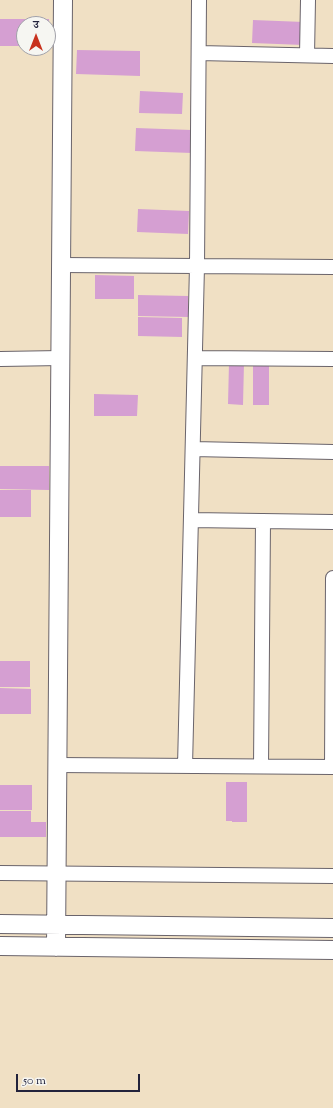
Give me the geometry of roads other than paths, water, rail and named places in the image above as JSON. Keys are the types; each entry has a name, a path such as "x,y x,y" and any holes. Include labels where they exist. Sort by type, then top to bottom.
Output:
{"street":[{"path":"56,947 63,0"},
{"path":"185,766 197,266 199,0"},
{"path":"307,55 308,0"},
{"path":"199,54 333,56"},
{"path":"61,265 333,267"},
{"path":"0,359 61,358"},
{"path":"194,358 333,359"},
{"path":"193,449 333,452"},
{"path":"191,520 333,522"},
{"path":"261,766 263,521"},
{"path":"57,765 332,767 333,578"},
{"path":"0,873 333,876"},
{"path":"0,924 333,928"},
{"path":"0,946 333,950"}]}
